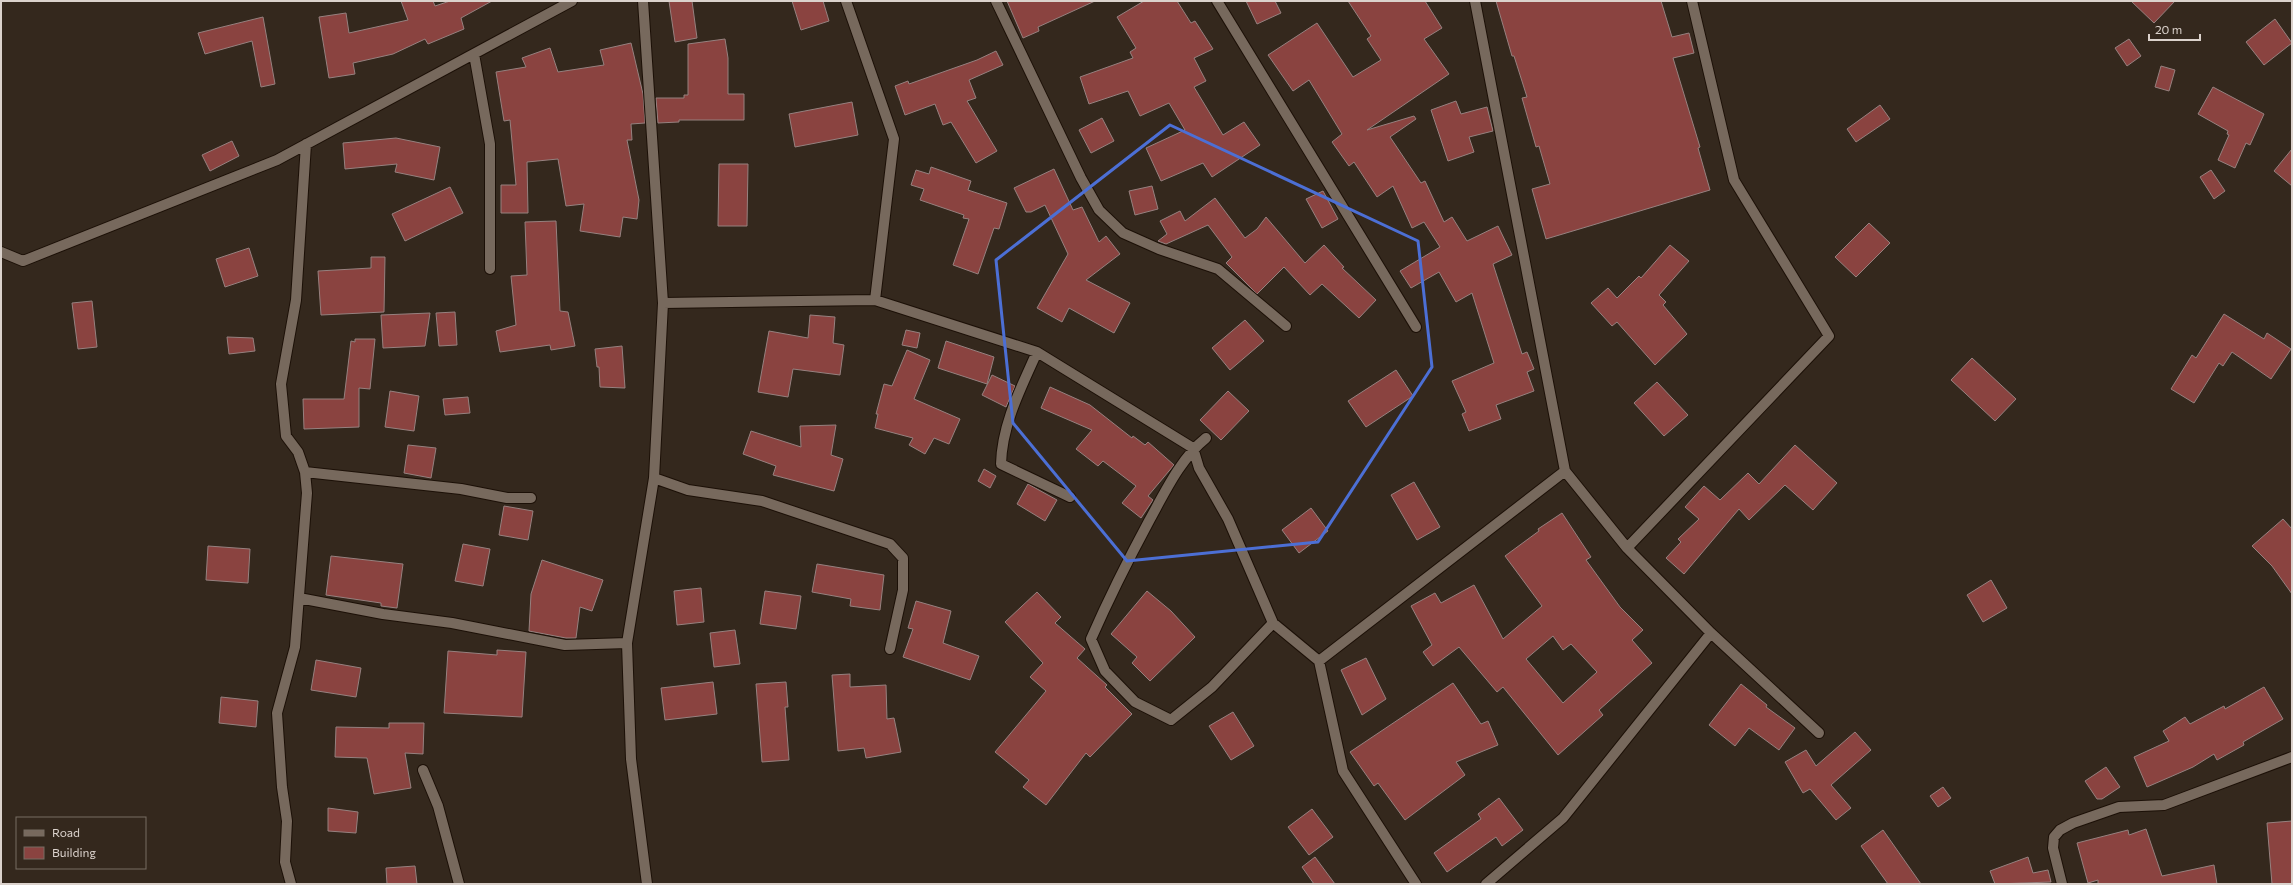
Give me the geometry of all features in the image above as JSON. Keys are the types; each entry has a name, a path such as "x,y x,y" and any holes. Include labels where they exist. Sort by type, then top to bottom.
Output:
{"street":[{"path":"1,252 22,261 277,160 572,1"},
{"path":"643,1 664,303 654,478 627,643 631,759 647,884"},
{"path":"846,1 894,139 875,300"},
{"path":"996,1 1081,178 1099,210 1123,233 1159,250 1218,269 1286,326"},
{"path":"1216,1 1416,327"},
{"path":"1475,1 1565,470 1627,548 1711,633 1819,733"},
{"path":"1627,548 1829,336 1734,180 1692,1"},
{"path":"474,54 490,144 490,269"},
{"path":"291,884 285,862 287,821 282,787 277,713 295,647 307,493 305,472 298,452 286,436 281,384 296,300 306,144"},
{"path":"664,303 875,300 1037,352 1193,448 1199,468 1228,519 1273,624 1319,661 1343,771 1416,884"},
{"path":"1037,352 1016,399 1002,441 1001,464 1070,497"},
{"path":"1206,438 1193,448 1161,499 1113,589 1091,639 1105,671 1135,702 1171,720 1212,687 1273,624"},
{"path":"1319,661 1565,470"},
{"path":"305,472 461,489 507,498 531,498"},
{"path":"654,478 688,490 762,501 890,544 903,558 903,590 890,649"},
{"path":"299,598 383,614 452,623 565,645 627,643"},
{"path":"1486,884 1562,818 1711,633"},
{"path":"2062,884 2053,848 2054,837 2060,830 2073,823 2119,807 2164,804 2292,757"},
{"path":"423,770 438,806 459,884"}],"highlighted area":[{"path":"1170,125 1418,241 1432,367 1318,542 1127,561 1013,423 996,260"}],"building":[{"path":"401,1 433,1 435,6 450,1 492,1 461,18 464,29 428,44 425,39 393,54 353,63 355,74 329,78 319,17 346,13 349,33 408,20"},
{"path":"669,1 692,1 697,38 675,42"},
{"path":"792,1 823,1 829,21 801,30"},
{"path":"1007,1 1095,1 1038,27 1039,31 1023,38"},
{"path":"1144,1 1177,1 1191,23 1195,21 1213,49 1194,58 1206,81 1194,87 1223,135 1244,122 1260,145 1212,177 1203,163 1161,181 1146,148 1185,130 1169,103 1140,116 1128,91 1089,104 1080,77 1133,58 1130,52 1136,48 1117,17"},
{"path":"1246,1 1275,1 1281,13 1257,24"},
{"path":"1348,1 1425,1 1442,28 1424,39 1449,74 1367,130 1414,116 1416,119 1390,137 1421,183 1425,181 1444,222 1452,217 1467,241 1498,226 1512,255 1493,264 1522,354 1527,352 1534,369 1527,372 1534,391 1496,405 1501,419 1469,431 1462,414 1466,412 1452,381 1494,363 1472,293 1456,302 1439,272 1411,288 1400,271 1440,247 1424,222 1412,228 1393,186 1377,197 1354,162 1349,166 1332,142 1342,134 1309,80 1293,91 1268,55 1317,23 1353,77 1381,60 1367,39 1371,36"},
{"path":"1496,1 1661,1 1672,37 1689,33 1694,53 1673,58 1700,147 1698,148 1710,190 1546,239 1532,189 1550,184 1539,146 1536,147 1522,98 1527,97 1514,56 1512,56"},
{"path":"2131,1 2175,1 2154,23"},
{"path":"263,17 275,84 261,87 252,41 205,54 198,33"},
{"path":"2275,19 2292,43 2264,65 2246,42"},
{"path":"725,39 728,58 728,94 744,94 744,120 679,120 679,122 658,123 656,98 684,98 684,95 688,95 688,44"},
{"path":"2129,39 2141,56 2127,66 2115,48"},
{"path":"631,43 643,94 645,123 631,124 632,140 627,140 639,200 637,219 623,217 620,237 580,231 584,204 566,206 558,159 527,162 528,213 501,213 501,185 516,185 510,120 504,121 496,72 526,67 522,58 550,48 558,72 604,65 600,50"},
{"path":"996,51 1003,65 969,80 976,98 967,101 997,151 976,163 951,122 943,125 935,104 905,115 895,86 908,81 909,84 977,60"},
{"path":"2161,66 2175,70 2169,91 2155,87"},
{"path":"2213,87 2264,114 2250,145 2246,143 2235,168 2218,160 2229,135 2227,134 2228,131 2198,114"},
{"path":"1456,101 1461,114 1487,107 1493,131 1469,137 1474,152 1448,161 1431,110"},
{"path":"852,102 858,135 795,147 789,114"},
{"path":"1880,105 1890,119 1856,142 1847,129"},
{"path":"1102,118 1114,141 1091,153 1079,130"},
{"path":"396,138 440,147 434,180 395,172 397,164 345,169 343,143"},
{"path":"232,141 239,156 210,171 202,155"},
{"path":"2292,149 2292,186 2274,171"},
{"path":"719,164 748,164 747,226 718,226"},
{"path":"931,167 971,181 968,190 1007,203 999,229 994,228 978,274 953,265 969,219 963,218 964,215 920,200 924,189 911,185 916,170 929,174"},
{"path":"1054,169 1073,210 1082,207 1099,242 1106,236 1120,254 1086,280 1130,303 1114,333 1069,308 1062,322 1037,308 1068,254 1045,205 1031,212 1026,212 1014,188"},
{"path":"2211,170 2225,191 2214,199 2200,177"},
{"path":"1152,186 1158,209 1135,215 1129,191"},
{"path":"450,187 463,213 405,241 392,214"},
{"path":"1323,191 1338,219 1322,228 1306,199"},
{"path":"1215,198 1245,238 1257,229 1266,217 1305,263 1324,245 1344,267 1342,268 1376,300 1359,318 1322,284 1310,295 1284,267 1257,294 1226,263 1232,257 1208,225 1166,244 1158,241 1167,234 1160,221 1180,211 1185,221"},
{"path":"556,221 560,311 568,312 575,346 551,350 550,345 500,352 496,331 516,325 511,276 527,275 525,222"},
{"path":"1869,223 1890,243 1856,277 1835,257"},
{"path":"1670,245 1689,261 1659,295 1666,302 1663,305 1687,334 1655,365 1617,322 1612,326 1591,303 1608,288 1617,298 1639,276 1641,278"},
{"path":"249,248 258,276 225,287 216,259"},
{"path":"371,257 385,257 384,312 321,315 318,271 371,268"},
{"path":"92,301 97,347 78,349 72,303"},
{"path":"455,312 457,345 439,346 436,313"},
{"path":"430,313 425,346 383,348 381,315"},
{"path":"2224,314 2264,339 2267,333 2291,349 2271,379 2232,352 2223,366 2219,363 2194,403 2171,389 2192,355 2196,358"},
{"path":"810,315 835,317 833,343 844,345 840,375 793,369 788,397 758,392 769,331 808,338"},
{"path":"1245,320 1264,341 1230,370 1212,348"},
{"path":"906,330 920,333 917,348 902,345"},
{"path":"227,337 253,338 255,351 229,354"},
{"path":"355,339 375,339 370,389 359,388 359,427 304,429 303,399 344,399 351,341 355,342"},
{"path":"946,341 994,357 987,384 938,368"},
{"path":"622,346 625,388 600,387 599,367 597,367 595,349"},
{"path":"907,350 930,360 914,399 960,419 949,444 934,438 925,454 909,445 913,438 875,428 878,414 876,414 884,384 892,386"},
{"path":"1972,358 2016,399 1995,421 1951,380"},
{"path":"1396,370 1413,396 1366,427 1348,401"},
{"path":"992,375 1015,386 1006,407 982,395"},
{"path":"1657,382 1688,415 1664,436 1634,403"},
{"path":"1050,387 1090,405 1132,438 1133,436 1145,445 1148,442 1174,465 1148,496 1153,500 1141,518 1122,503 1136,486 1103,461 1098,466 1076,449 1092,430 1041,408"},
{"path":"390,391 419,396 414,431 385,427"},
{"path":"1228,391 1249,411 1221,440 1200,420"},
{"path":"468,397 470,413 445,415 443,399"},
{"path":"836,425 831,455 843,459 834,491 773,475 776,466 743,454 751,431 801,447 800,426"},
{"path":"408,445 436,448 431,478 404,473"},
{"path":"1795,445 1837,483 1813,510 1785,485 1749,520 1739,509 1684,574 1666,558 1681,542 1678,539 1699,519 1685,507 1704,486 1720,500 1748,473 1759,484"},
{"path":"984,469 996,476 990,488 978,481"},
{"path":"1414,482 1440,527 1417,540 1391,495"},
{"path":"1028,484 1057,500 1045,521 1017,504"},
{"path":"504,506 533,511 528,540 499,535"},
{"path":"1311,508 1328,531 1299,553 1282,530"},
{"path":"1562,513 1591,557 1586,560 1620,607 1643,630 1632,640 1652,663 1599,710 1603,715 1558,755 1503,687 1497,692 1459,647 1433,666 1423,652 1432,645 1411,606 1435,593 1441,603 1474,585 1503,639 1542,606 1505,556 1539,531 1538,529","holes":["1553,636 1563,650 1571,644 1597,672 1563,703 1526,659"]},
{"path":"2283,519 2292,529 2292,594 2272,566 2252,546"},
{"path":"463,544 490,549 483,586 455,581"},
{"path":"208,546 250,549 248,583 206,580"},
{"path":"331,556 403,564 397,608 381,606 381,603 326,595"},
{"path":"542,560 603,580 592,611 580,607 576,638 566,638 529,631 531,594"},
{"path":"817,564 884,575 880,610 850,606 851,599 812,592"},
{"path":"1991,580 2007,608 1983,622 1967,595"},
{"path":"701,588 704,622 677,625 674,591"},
{"path":"765,591 801,596 796,629 760,624"},
{"path":"1147,591 1171,611 1195,637 1150,681 1132,663 1137,657 1111,634"},
{"path":"1037,592 1061,617 1055,623 1085,649 1077,658 1107,685 1105,687 1132,714 1090,757 1086,753 1046,805 1023,787 1029,780 995,752 1046,691 1030,677 1043,663 1005,622"},
{"path":"916,601 951,611 943,643 979,656 970,680 903,657 913,629 908,628"},
{"path":"735,630 740,664 714,667 710,633"},
{"path":"497,650 526,652 522,717 444,713 448,651 497,655"},
{"path":"1366,658 1386,699 1362,715 1341,670"},
{"path":"316,660 361,668 356,697 311,690"},
{"path":"850,674 850,687 886,685 887,719 894,718 901,752 866,758 864,748 838,751 832,675"},
{"path":"713,682 717,714 665,720 661,688"},
{"path":"786,682 788,707 785,707 789,760 762,762 756,684"},
{"path":"1453,683 1481,724 1488,721 1498,745 1456,762 1465,775 1405,820 1378,783 1374,786 1350,752"},
{"path":"1741,684 1767,705 1766,707 1795,728 1779,750 1749,728 1735,746 1709,725"},
{"path":"2264,687 2283,719 2243,742 2244,745 2217,760 2214,754 2193,767 2147,787 2134,757 2169,741 2163,731 2185,717 2190,724 2224,706 2225,709"},
{"path":"221,697 258,701 256,727 219,723"},
{"path":"1233,712 1254,746 1231,760 1209,726"},
{"path":"389,723 424,723 423,754 405,753 411,788 374,794 367,758 335,757 336,727 389,728"},
{"path":"1855,732 1871,750 1831,785 1851,808 1836,820 1810,789 1803,793 1785,762 1806,750 1816,766"},
{"path":"2106,767 2120,787 2102,799 2097,799 2085,781"},
{"path":"1943,787 1951,798 1938,807 1930,796"},
{"path":"1499,798 1523,830 1502,846 1496,837 1447,872 1434,853 1481,819 1478,814"},
{"path":"328,808 358,812 356,833 328,831"},
{"path":"1312,809 1333,837 1309,855 1288,827"},
{"path":"2292,821 2292,884 2272,884 2267,823"},
{"path":"2146,829 2162,876 2214,865 2217,884 2098,884 2098,880 2088,883 2077,843 2128,830 2129,835"},
{"path":"1883,830 1921,884 1888,884 1861,846"},
{"path":"1315,857 1335,884 1314,884 1302,867"},
{"path":"2028,857 2033,873 2048,870 2051,882 1995,884 1990,871"},
{"path":"415,866 417,884 387,884 386,868"}]}
